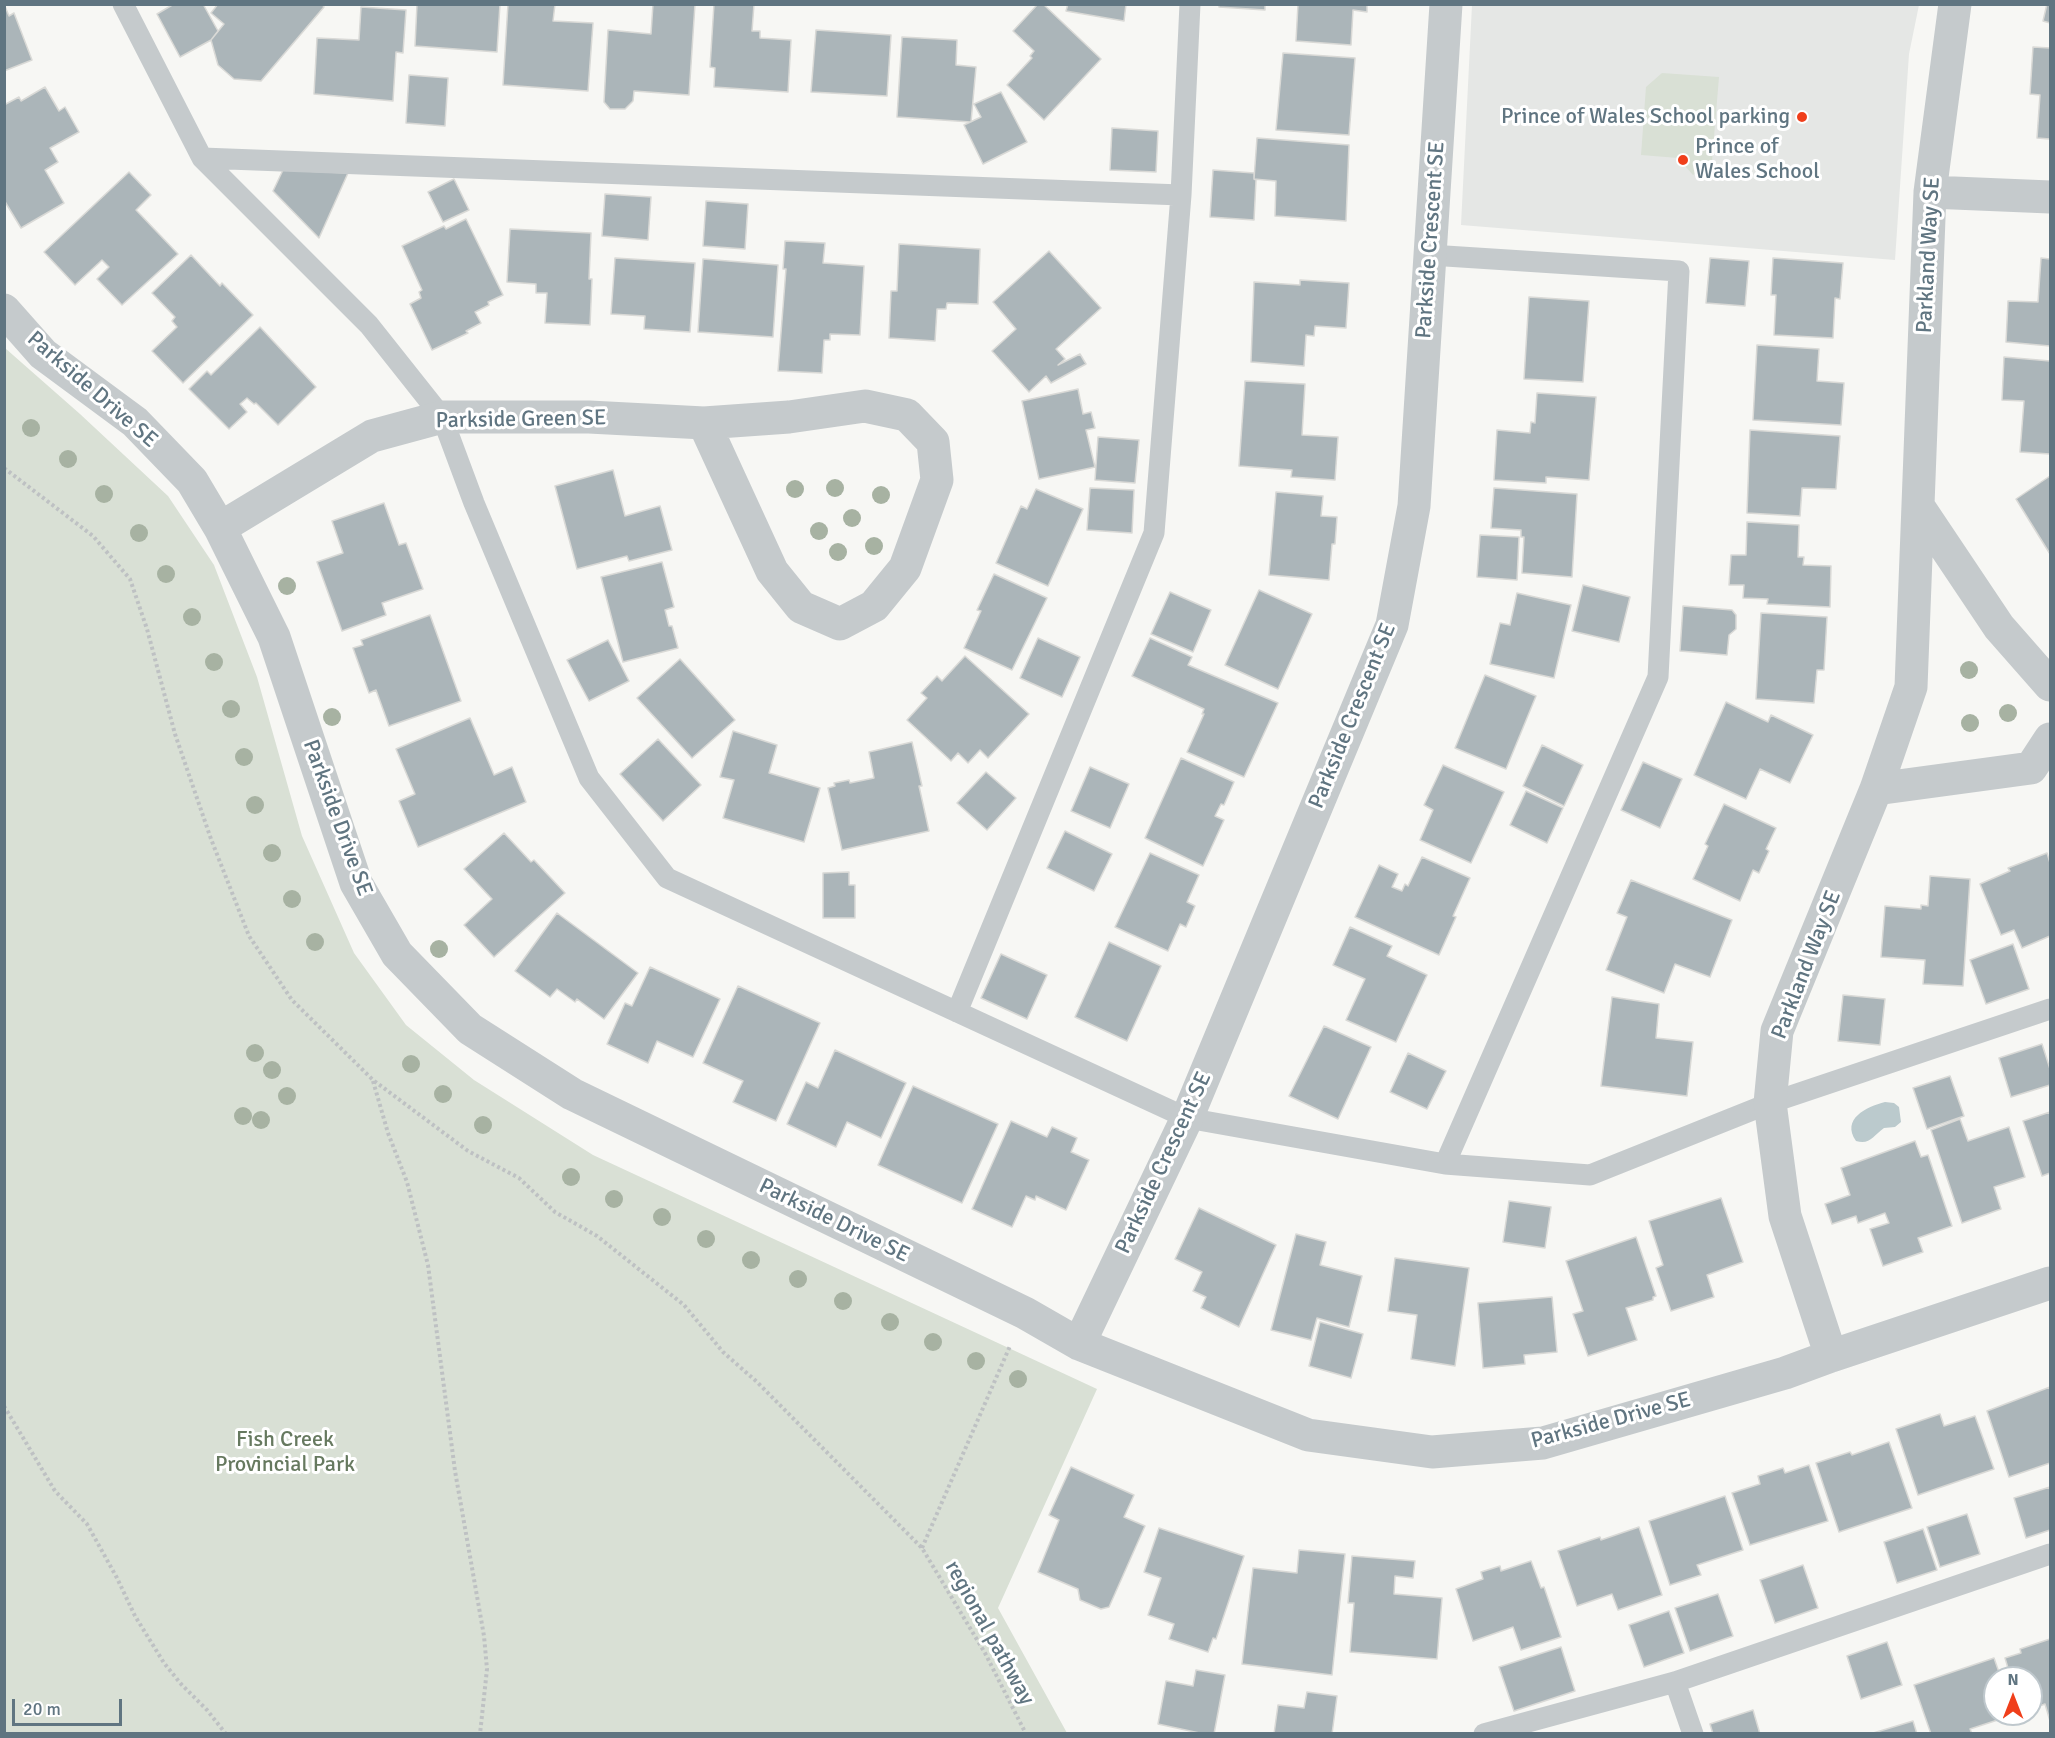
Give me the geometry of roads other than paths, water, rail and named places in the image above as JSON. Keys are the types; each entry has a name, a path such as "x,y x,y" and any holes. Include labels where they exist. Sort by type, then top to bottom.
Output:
{"street":[{"name":"Parkside Crescent SE","path":"1080,1344 1187,1118 1392,625 1414,507 1446,4"},
{"name":"Parkland Way SE","path":"1831,1356 1785,1216 1770,1104 1777,1031 1876,789 1911,687 1930,192 1955,4"},
{"path":"1930,192 2050,197"},
{"name":"Parkside Drive SE","path":"4,310 43,354 135,422 192,481 220,528 274,637 357,883 397,954 470,1029 572,1094 1025,1313 1080,1344 1308,1435 1432,1452 1543,1443 1785,1373 2050,1283"},
{"name":"Parkside Green SE","path":"220,528 372,436 442,417 589,417 704,423 789,417 865,406 907,415 933,442 937,480 904,568 874,606 840,624 801,607 772,571 704,423"},
{"path":"1918,506 1999,627 2050,685"},
{"path":"1876,789 2031,768 2050,740"}],"lane":[{"path":"123,4 202,158 369,325 442,417 474,503 589,778 667,878 1187,1118 1445,1164 1590,1175 1770,1104 2050,1010"},
{"path":"957,1012 1154,533 1181,195 1190,4"},
{"path":"202,158 1181,195"},
{"path":"1430,255 1679,271 1658,677 1445,1164"},
{"path":"1484,1734 1675,1682 2050,1554"},
{"path":"1675,1682 1694,1734"}],"place":[{"name":"Prince of Wales School parking","path":"1802,117"},
{"name":"Prince of Wales School","path":"1683,160"}],"park label":[{"name":"Fish Creek Provincial Park","path":"285,1452"}]}
